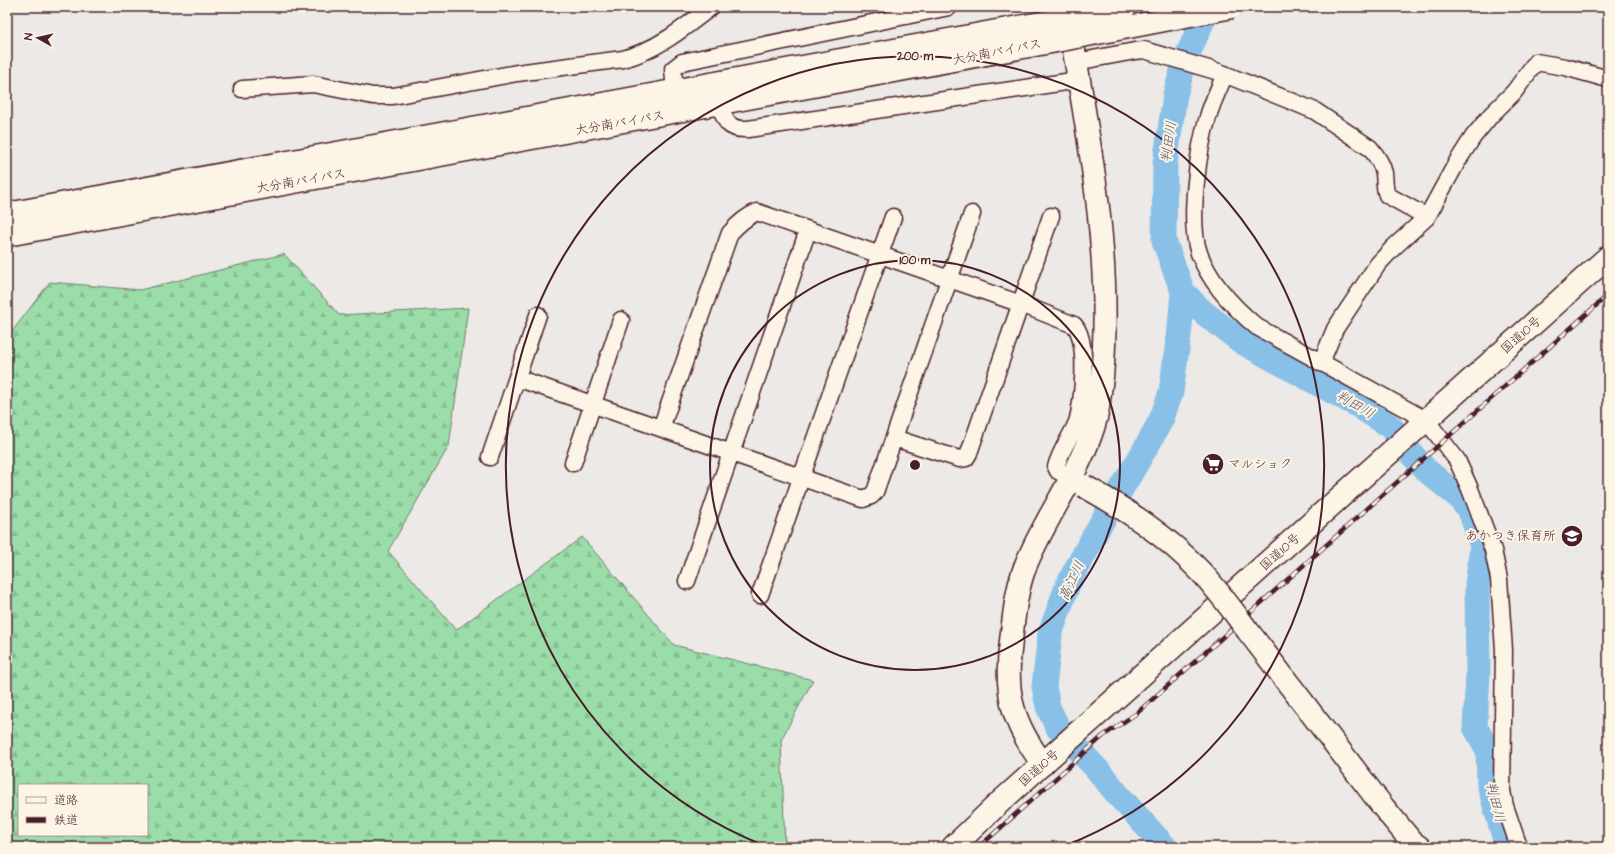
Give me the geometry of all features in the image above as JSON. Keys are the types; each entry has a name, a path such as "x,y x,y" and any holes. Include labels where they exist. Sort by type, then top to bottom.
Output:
{"main road":[{"path":"1050,758 1027,742 1018,722 1008,686 1008,660 1015,605 1022,577 1037,542 1077,482 1096,417 1102,376 1105,310 1102,233 1077,71 1068,24 1062,7"},
{"name":"大分南バイパス","path":"7,235 720,104 1049,32 1125,7"},
{"name":"大分南バイパス","path":"7,214 675,91 1049,32 1232,7"},
{"name":"国道10号","path":"953,847 999,803 1608,257"},
{"path":"1077,482 1135,516 1174,545 1202,572 1384,808 1412,842 1419,847"}],"street":[{"path":"242,89 313,84 373,96 388,96 517,73 623,59 652,49 686,27 711,7"},
{"path":"675,91 673,69 682,62 949,7"},
{"path":"720,104 724,118 732,127 738,130 748,129 1077,71 1135,51 1144,50 1222,73 1315,111 1342,130 1356,137 1370,148 1377,156 1384,173 1385,191 1387,195 1427,217"},
{"path":"1321,363 1335,329 1378,264 1427,217 1473,136 1514,92 1536,62 1565,67 1608,79"},
{"path":"1222,73 1202,146 1195,203 1194,229 1199,252 1207,272 1220,290 1237,310 1257,327 1424,422 1457,460 1470,489 1493,550 1499,579 1504,650 1502,791 1505,806 1519,847"},
{"path":"661,428 730,233 747,217 757,212 1021,304 1070,322 1078,328 1082,337 1083,376 1079,411 1074,428 1056,467 1058,471 1077,482"},
{"path":"517,378 862,499 871,496 876,492 972,214"},
{"path":"894,438 959,459 966,458 970,453 1051,216"},
{"path":"760,596 893,217"},
{"path":"687,581 808,230"},
{"path":"490,457 538,315"},
{"path":"573,463 621,320"}],"green space":[{"path":"284,254 339,315 468,308 449,446 388,551 456,630 582,537 674,645 813,680 781,740 785,847 735,847 731,844 687,847 7,847 7,338 50,282 140,290"}],"waterway":[{"name":"判田川","path":"1210,7 1186,58 1175,95 1165,164 1164,241 1183,292 1204,313 1242,342 1357,405 1390,426 1407,449 1426,470 1460,498 1471,513 1482,546 1477,585 1478,675 1475,727 1488,750 1489,784 1507,847"},
{"name":"高江川","path":"1165,847 1096,768 1058,728 1048,707 1044,687 1050,634 1068,584 1100,525 1162,418 1171,392 1183,292"}],"railway":[{"path":"979,847 1103,736 1137,713 1608,295"}],"place":[{"name":"マルショク","path":"1213,464"},
{"name":"あかつき保育所","path":"1572,536"}]}
